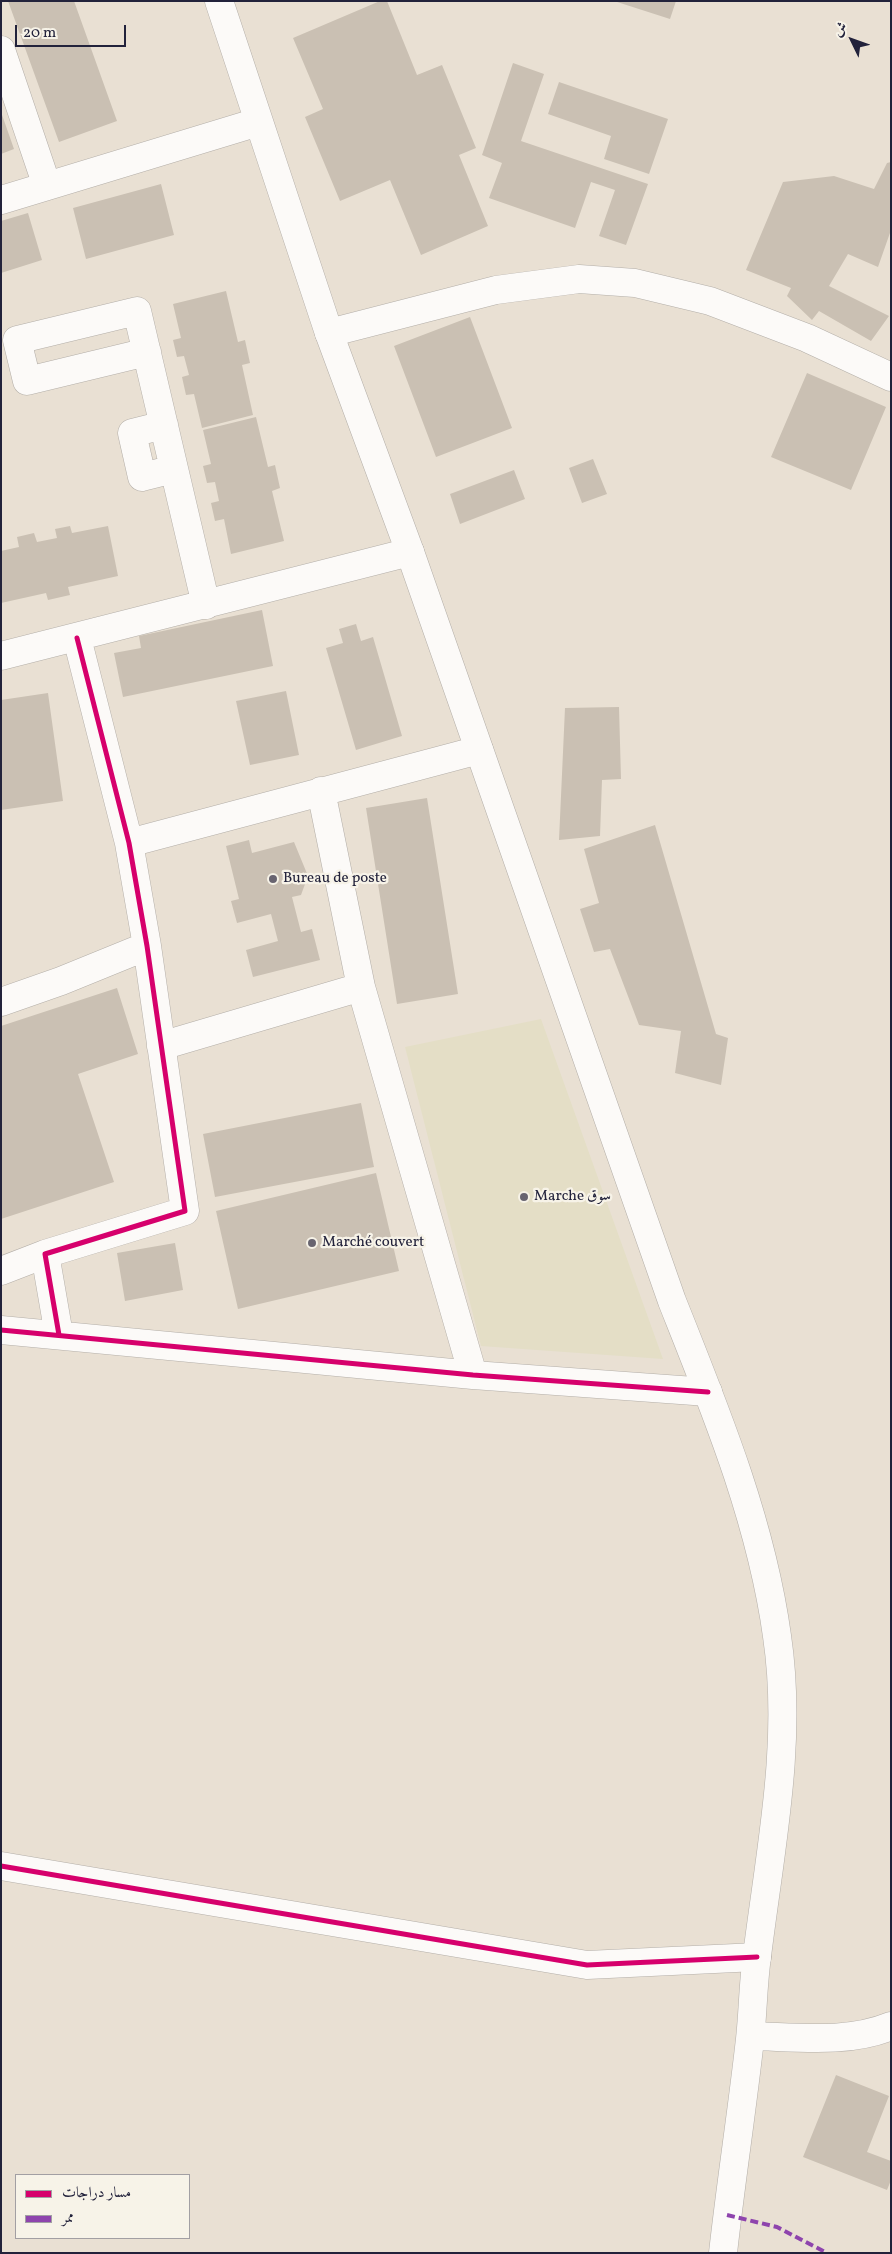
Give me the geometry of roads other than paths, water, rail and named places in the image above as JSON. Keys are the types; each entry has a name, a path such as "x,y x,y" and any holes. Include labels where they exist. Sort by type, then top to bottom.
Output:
{"street":[{"path":"219,1 329,333 410,552 672,1301 708,1392 765,1564 778,1638 783,1705 779,1781 757,1957 751,2036 723,2253"},
{"path":"1,50 47,186"},
{"path":"1,200 258,122"},
{"path":"329,333 496,290 580,279 635,283 710,301 807,338 891,377"},
{"path":"146,352 164,425 132,433 142,477 174,469 206,605"},
{"path":"1,656 410,552"},
{"path":"1,1271 45,1254 185,1211 147,946 129,843 77,638"},
{"path":"129,843 480,750"},
{"path":"321,791 361,987 472,1375"},
{"path":"1,1002 61,981 147,946"},
{"path":"161,1046 361,987"},
{"path":"45,1254 59,1335"},
{"path":"1,1330 472,1375 708,1392"},
{"path":"1,1866 587,1966 757,1957"},
{"path":"751,2036 830,2038 880,2030 891,2026"}],"place":[{"name":"Bureau de poste","path":"273,879"},
{"name":"Marche سوق","path":"524,1197"},
{"name":"Marché couvert","path":"312,1243"}]}
